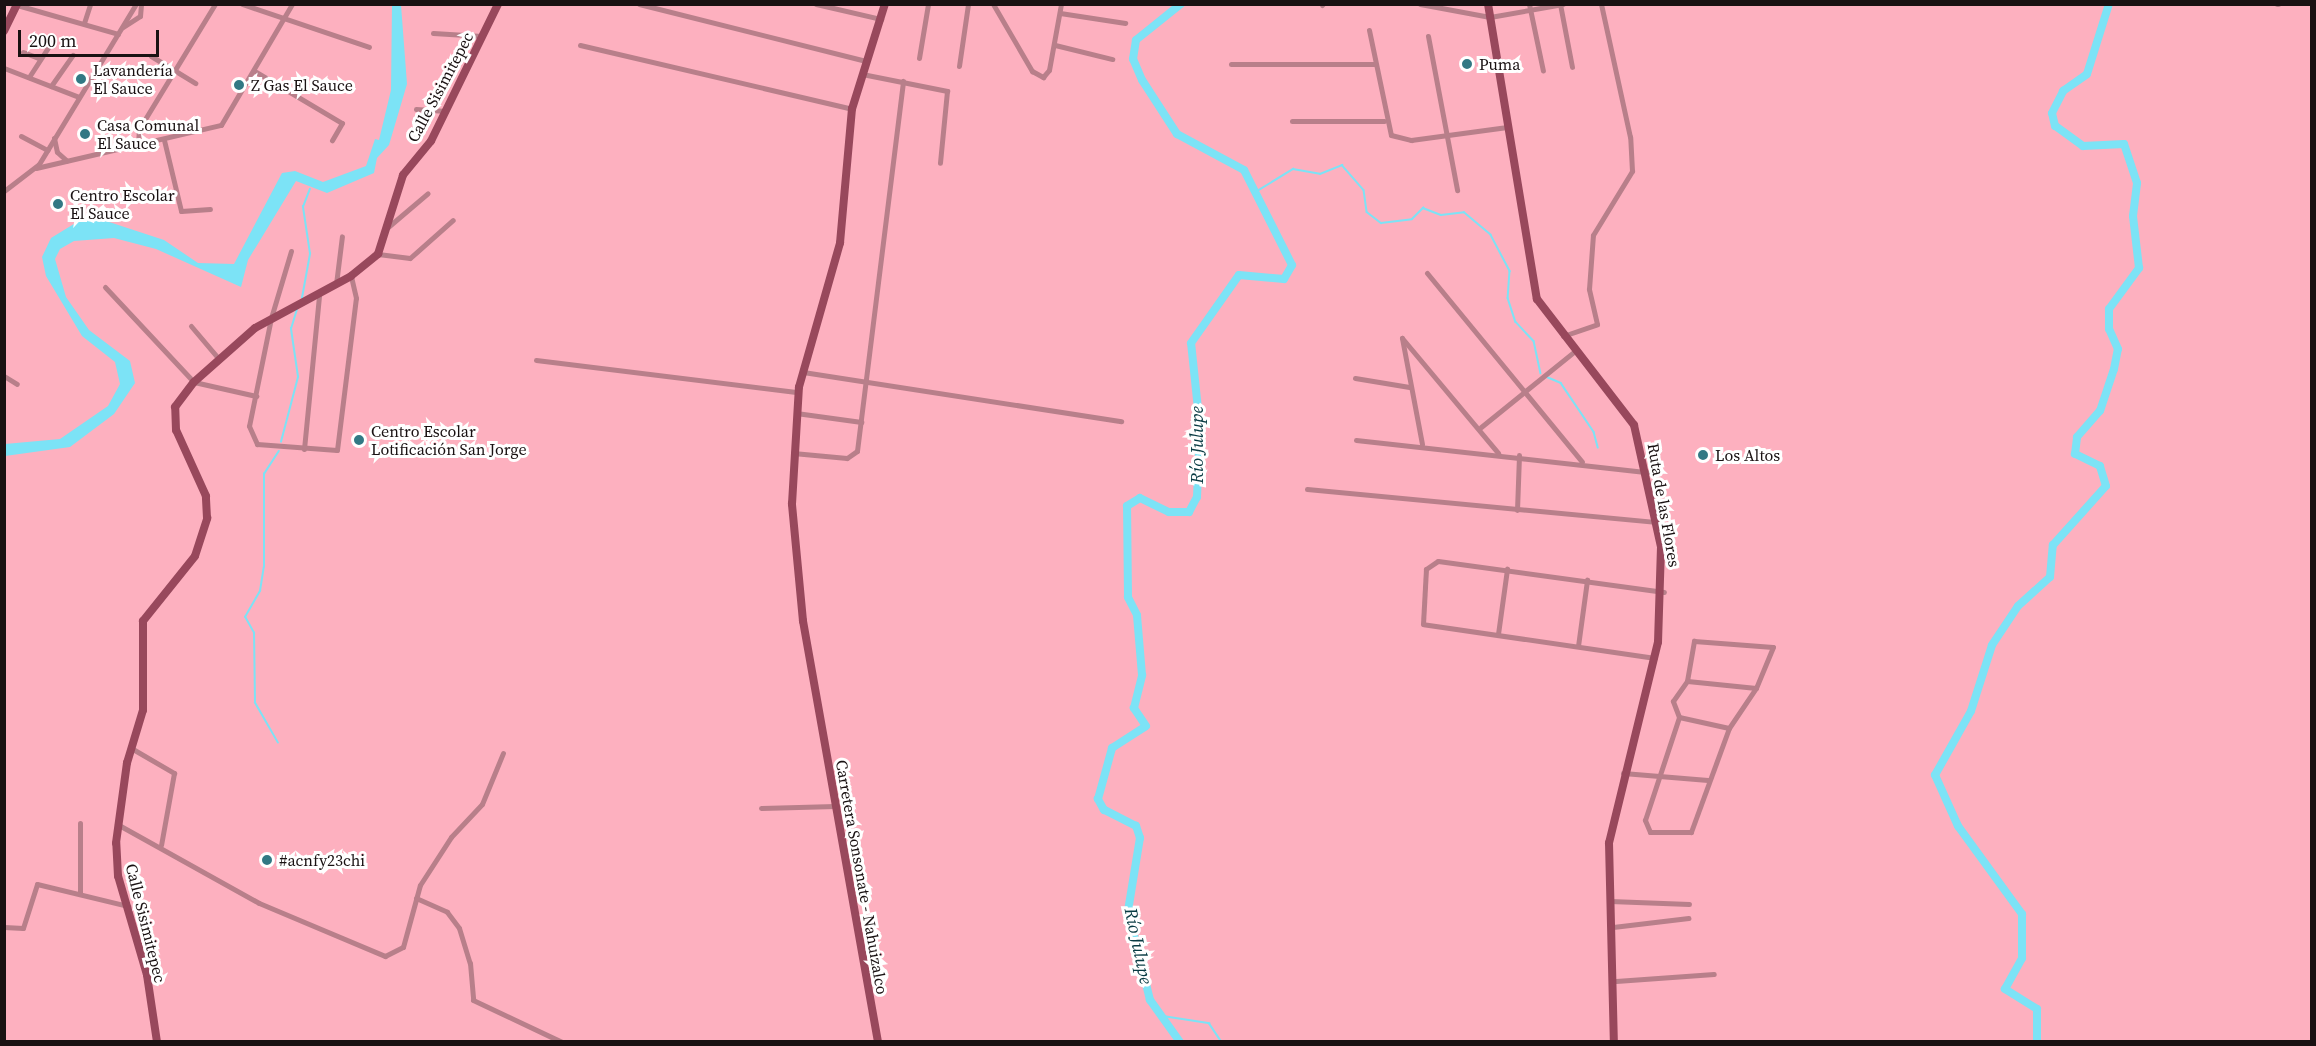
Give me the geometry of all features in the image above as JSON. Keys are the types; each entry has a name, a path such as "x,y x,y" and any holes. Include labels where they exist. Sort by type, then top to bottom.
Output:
{"street":[{"path":"4,31 8,14 17,4 118,34"},
{"path":"84,23 90,4"},
{"path":"5,191 36,168 136,4"},
{"path":"122,27 140,16 141,4"},
{"path":"138,146 139,129 215,4"},
{"path":"242,4 261,7 369,46"},
{"path":"36,168 164,140 226,122 287,18 292,4"},
{"name":"Calle Sisimitepec","path":"157,1041 147,975 118,876 117,824 131,748 143,710 143,621 195,556 204,534 206,496 174,423 179,399 219,359 271,318 319,295 351,276 378,254 403,175 426,148 498,4"},
{"path":"639,4 867,57"},
{"path":"816,4 881,19"},
{"path":"848,12 849,4"},
{"name":"Carretera Sonsonate - Nahuizalco","path":"878,1041 799,592 792,504 798,392 840,243 852,109 885,4"},
{"path":"919,58 928,4"},
{"path":"959,66 969,4"},
{"path":"993,4 1037,76 1047,74 1055,45 1061,4"},
{"path":"1420,4 1490,17 1530,7 1561,5 1572,67"},
{"name":"Ruta de las Flores","path":"1488,4 1537,300 1634,425 1648,472 1657,522 1664,592 1655,658 1623,773 1609,843 1616,981 1614,1041"},
{"path":"1563,336 1597,324 1589,289 1593,235 1632,171 1630,137 1601,4"},
{"path":"1530,7 1544,70"},
{"path":"1060,13 1125,23"},
{"path":"1369,30 1384,121 1396,139 1507,127"},
{"path":"433,33 482,36"},
{"path":"1428,36 1457,190"},
{"path":"29,77 39,58 51,43"},
{"path":"580,45 852,109"},
{"path":"1055,45 1112,59"},
{"path":"23,52 39,58"},
{"path":"51,86 74,55"},
{"path":"151,56 195,83"},
{"path":"1231,64 1375,64"},
{"path":"4,68 79,97"},
{"path":"256,72 342,123 332,140"},
{"path":"862,74 947,91 940,163"},
{"path":"793,453 854,457 861,422 903,81"},
{"path":"416,109 446,111"},
{"path":"1292,121 1384,121"},
{"path":"21,136 47,150"},
{"path":"54,138 57,152 67,161"},
{"path":"164,140 181,211 210,210"},
{"path":"388,227 428,193"},
{"path":"378,254 410,258 453,220"},
{"path":"336,284 342,236"},
{"path":"291,251 271,318 256,396 251,440 331,450 339,444 356,298 351,276"},
{"path":"1427,273 1582,462"},
{"path":"105,287 194,382 256,396"},
{"path":"303,448 319,295"},
{"path":"191,326 219,359"},
{"path":"1422,444 1409,387 1402,338 1481,427 1498,453"},
{"path":"1481,427 1575,351"},
{"path":"536,360 798,392"},
{"path":"803,372 1121,421"},
{"path":"4,376 17,384"},
{"path":"1354,378 1409,387"},
{"path":"796,413 861,422"},
{"path":"1356,440 1422,444 1582,462 1648,472"},
{"path":"1517,510 1519,455"},
{"path":"1307,489 1657,522"},
{"path":"1655,658 1423,624 1426,569 1438,561 1664,592"},
{"path":"1498,634 1507,569"},
{"path":"1578,646 1587,580"},
{"path":"1697,639 1765,644 1773,651 1756,688 1729,728 1708,780 1694,828 1681,835 1646,829 1679,717 1673,701 1687,681 1697,639"},
{"path":"1687,681 1756,688"},
{"path":"1679,717 1729,728"},
{"path":"131,748 174,773 161,845"},
{"path":"117,824 161,845 259,903 373,954 394,954 404,947 416,898 429,866 482,804 503,753"},
{"path":"1623,773 1708,780"},
{"path":"760,808 835,806"},
{"path":"80,823 80,893"},
{"path":"4,927 23,928 37,885 80,893 128,906"},
{"path":"416,898 435,903 459,928 470,963 473,1000 562,1041"},
{"path":"1611,901 1689,904"},
{"path":"1612,927 1688,918"},
{"path":"1616,981 1714,974"}],"shaded area":[{"path":"5,5 2311,5 2311,1041 5,1041"}],"water":[{"path":"392,5 401,5 407,84 389,145 377,158 374,173 327,193 296,181 248,260 241,287 156,249 114,238 74,241 60,249 55,259 66,297 89,330 130,361 135,383 114,414 70,447 5,456 5,444 60,439 108,406 120,384 115,362 82,336 46,276 42,257 51,238 82,219 100,219 164,240 198,263 234,264 282,173 295,171 323,182 366,166 375,139 379,140 391,90"}],"waterway":[{"name":"Río Julupe","path":"1180,1042 1150,1000 1128,911 1140,838 1136,826 1104,810 1098,799 1112,748 1146,726 1134,708 1142,675 1137,615 1128,597 1127,506 1140,498 1169,512 1189,512 1197,497 1200,428 1191,343 1239,275 1284,279 1292,265 1244,170 1177,134 1142,80 1133,59 1136,40 1181,4"},
{"path":"2037,1042 2037,1009 2005,989 2022,958 2022,914 1958,826 1935,775 1971,711 1992,645 2018,606 2050,577 2053,545 2106,486 2100,466 2075,454 2077,437 2100,411 2114,369 2118,349 2109,329 2109,309 2139,268 2133,216 2137,183 2124,144 2083,146 2055,126 2052,113 2063,91 2087,74 2109,4"},
{"path":"1254,193 1293,169 1320,174 1342,165 1364,190 1367,212 1381,223 1412,219 1423,208 1441,215 1464,212 1491,235 1510,271 1508,298 1516,322 1534,341 1541,373"},
{"path":"302,298 310,254 303,207 310,189"},
{"path":"281,442 298,377 291,329 297,309"},
{"path":"1547,377 1561,383 1594,432 1598,447"},
{"path":"278,743 255,703 254,633 245,617 260,591 264,567 264,474 279,451"},
{"path":"1163,1016 1209,1023 1222,1042"}],"place":[{"name":"Puma","path":"1467,64"},
{"name":"Lavandería El Sauce","path":"81,79"},
{"name":"Z Gas El Sauce","path":"239,85"},
{"name":"Casa Comunal El Sauce","path":"85,134"},
{"name":"Centro Escolar El Sauce","path":"58,204"},
{"name":"Centro Escolar Lotificación San Jorge","path":"359,440"},
{"name":"Los Altos","path":"1703,455"},
{"name":"#acnfy23chi","path":"267,860"}]}
